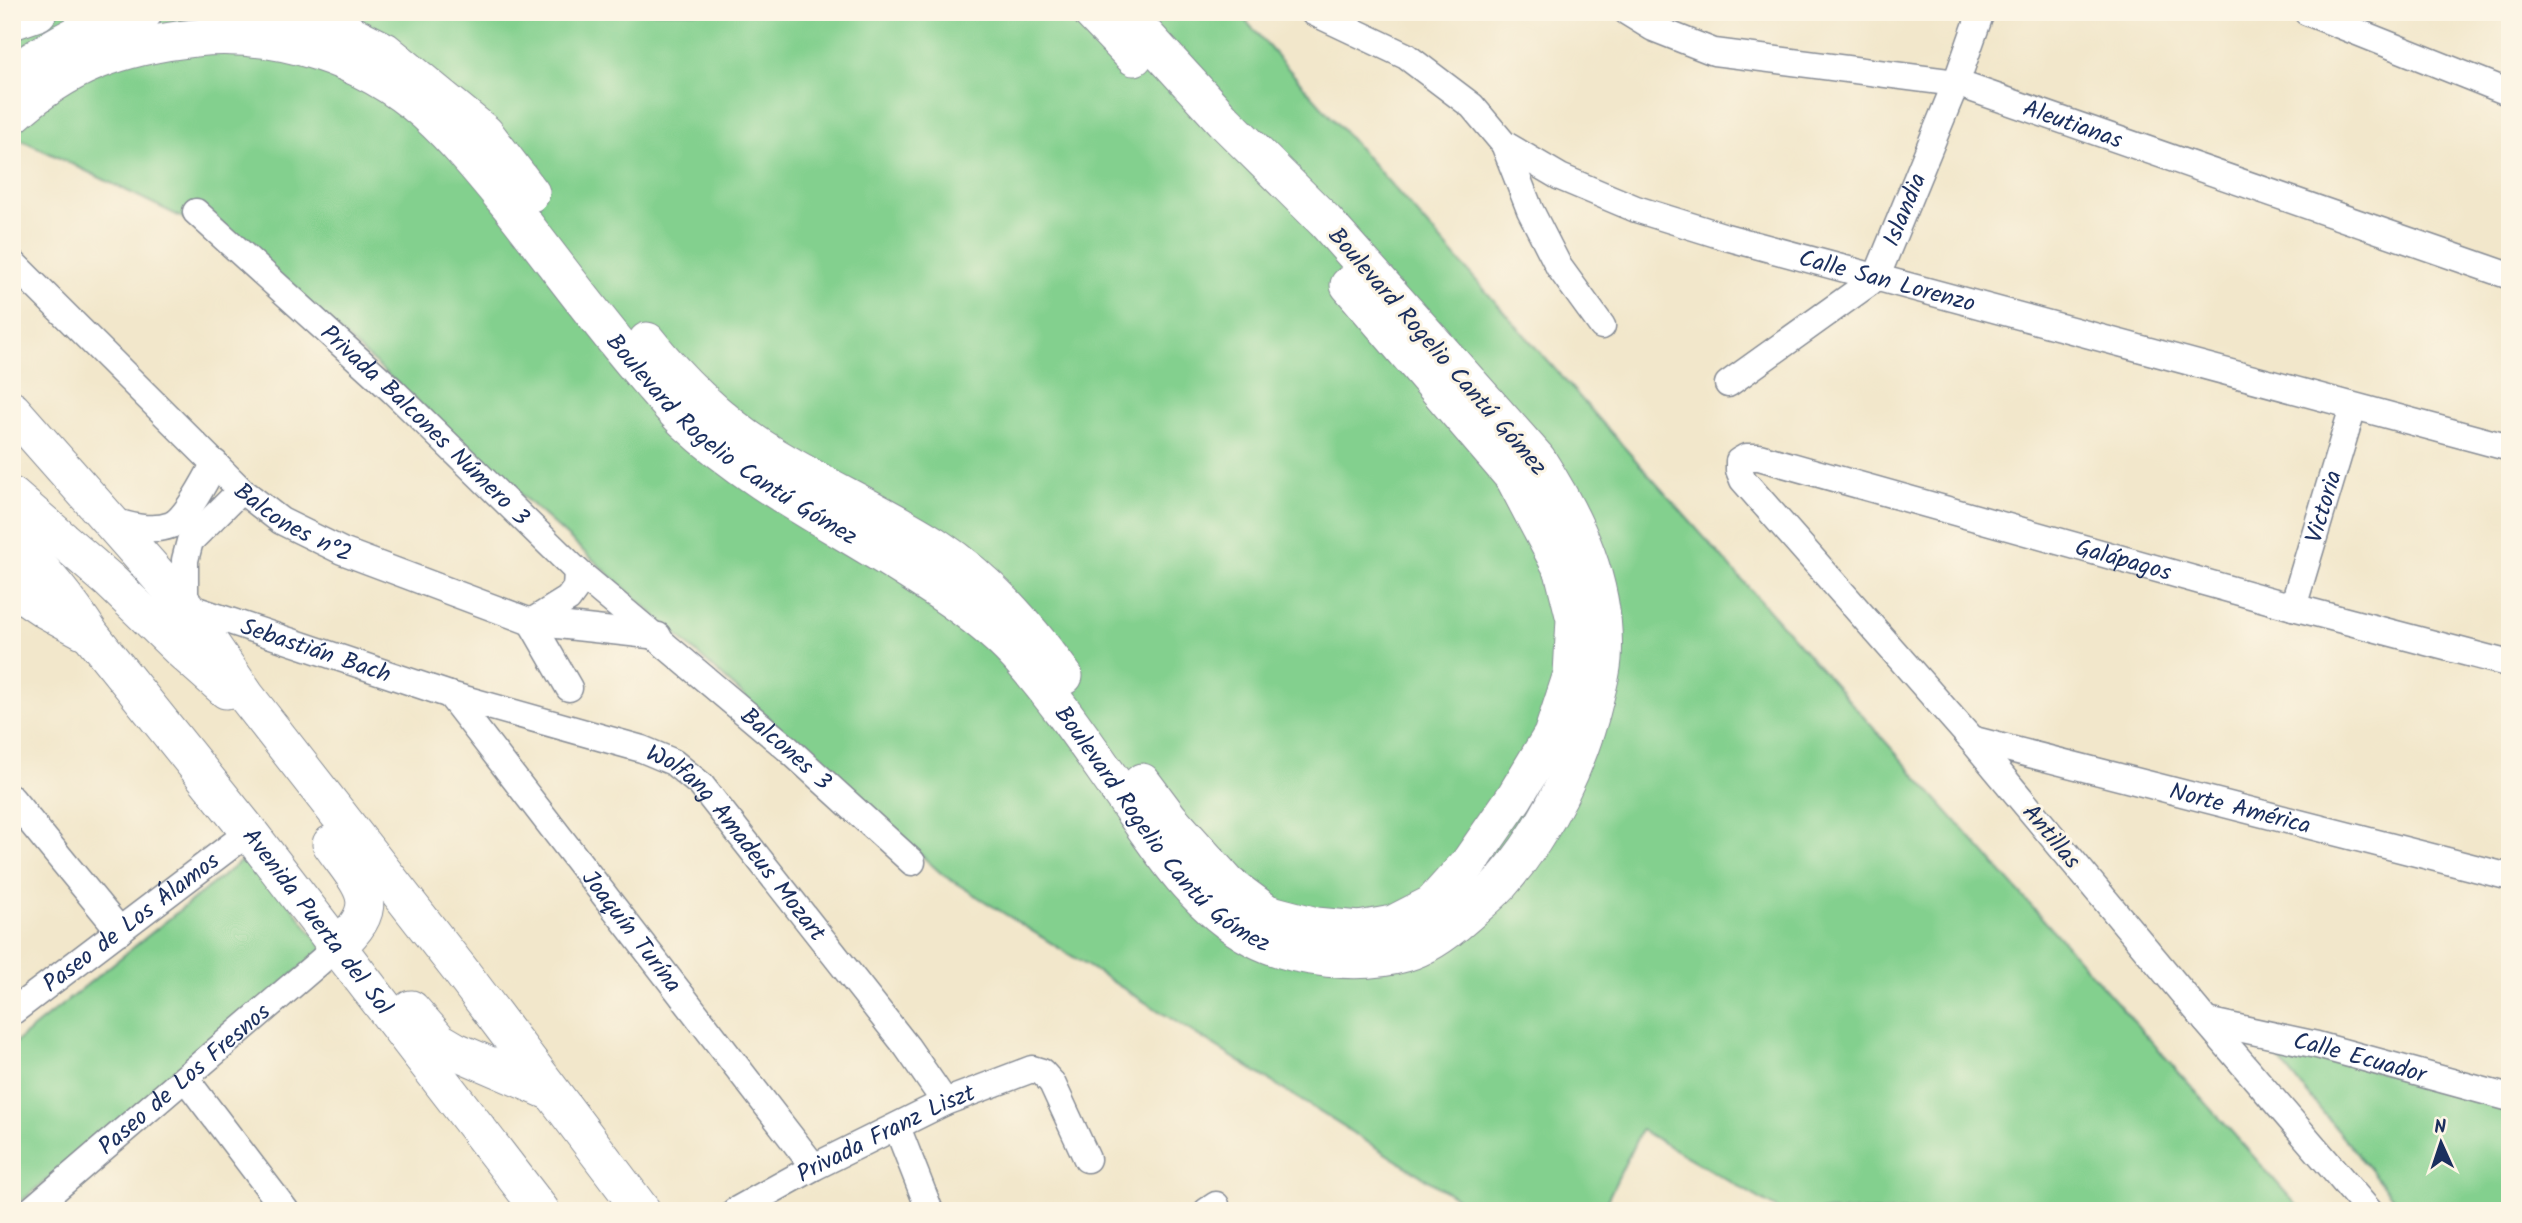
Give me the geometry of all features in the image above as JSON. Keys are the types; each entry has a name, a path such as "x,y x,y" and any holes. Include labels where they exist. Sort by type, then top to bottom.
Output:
{"main road":[{"path":"12,21 38,12"},
{"path":"12,74 60,41 112,19 144,12"},
{"name":"Boulevard Rogelio Cantú Gómez","path":"275,12 340,28 385,51 485,133 651,347 702,401 759,446 938,547 992,591 1034,634 1169,818 1228,884 1267,913 1316,926 1359,930 1393,924 1432,904 1469,863 1514,798 1552,735 1572,674 1575,619 1563,571 1514,478 1303,231 1210,138 1091,12"},
{"path":"354,12 379,26 464,91 479,109 485,133"},
{"name":"Boulevard Rogelio Cantú Gómez","path":"12,116 34,96 67,74 119,51 169,41 219,36 280,41 327,54 368,74 425,112 468,154 611,337 683,420 730,460 962,606 1016,653 1172,867 1212,908 1255,939 1315,958 1362,960 1408,953 1446,932 1499,886 1550,815 1587,735 1603,663 1602,616 1590,560 1563,500 1537,459 1325,221 1224,121 1124,12"},
{"path":"12,142 23,132 67,74"},
{"path":"12,410 184,606 246,696 552,1093 633,1205"},
{"path":"12,496 110,581 225,689 232,694 246,696"},
{"name":"Avenida Puerta del Sol","path":"12,539 44,570 71,603 91,635 249,832"},
{"path":"12,587 91,635"},
{"path":"314,784 316,812 329,841 360,884 366,906 363,918 345,939"},
{"path":"249,832 274,833 284,840 345,939 439,1041 552,1093"},
{"name":"Avenida Puerta del Sol","path":"345,939 465,1112 541,1210"},
{"path":"465,1112 466,1094 472,1082 492,1067"}],"street":[{"name":"Calle San Lorenzo","path":"1312,12 1406,56 1472,106 1504,144 1560,177 1636,209 1726,237 2510,448"},
{"name":"Aleutianas","path":"1627,12 1653,28 1714,52 1956,83 2510,276"},
{"name":"Islandia","path":"1728,384 1876,278 1956,83 1981,12"},
{"path":"2307,12 2510,93"},
{"path":"1504,144 1530,210 1559,267 1602,326"},
{"name":"Privada Balcones Número 3","path":"197,212 393,391 578,571 658,636"},
{"name":"Balcones n°2","path":"12,262 240,490 281,521 342,551 531,622 658,636"},
{"name":"Victoria","path":"2292,607 2353,407"},
{"name":"Galápagos","path":"1739,461 1746,457 1759,457 2292,607 2510,664"},
{"name":"Antillas","path":"1739,461 1743,480 1971,740 2369,1211"},
{"path":"184,606 186,560 181,533 215,463"},
{"path":"106,519 124,525 181,533 240,490"},
{"path":"569,688 531,622 568,599 576,588 578,571"},
{"name":"Sebastián Bach","path":"184,606 450,695"},
{"name":"Balcones 3","path":"658,636 912,862"},
{"name":"Wolfang Amadeus Mozart","path":"450,695 642,749 673,762 701,785 906,1047 945,1102"},
{"name":"Joaquín Turína","path":"450,695 630,932 814,1167"},
{"name":"Norte América","path":"1971,740 2510,877"},
{"path":"15,809 120,931"},
{"name":"Paseo de Los Álamos","path":"12,1013 249,832"},
{"name":"Paseo de Los Fresnos","path":"30,1211 345,939"},
{"name":"Calle Ecuador","path":"2206,1021 2316,1045 2510,1098"},
{"name":"Privada Franz Liszt","path":"735,1211 814,1167 945,1102 1032,1069 1042,1072 1052,1083 1087,1159"},
{"path":"185,1077 286,1211"},
{"path":"897,1127 930,1211"}],"green space":[{"path":"12,12 1238,12 2302,1211 1781,1211 1641,1130 1602,1211 1477,1211 943,875 249,250 12,135"},
{"path":"251,853 324,949 12,1209 12,1045"},
{"path":"2264,1041 2510,1106 2510,1211 2404,1211"}]}
